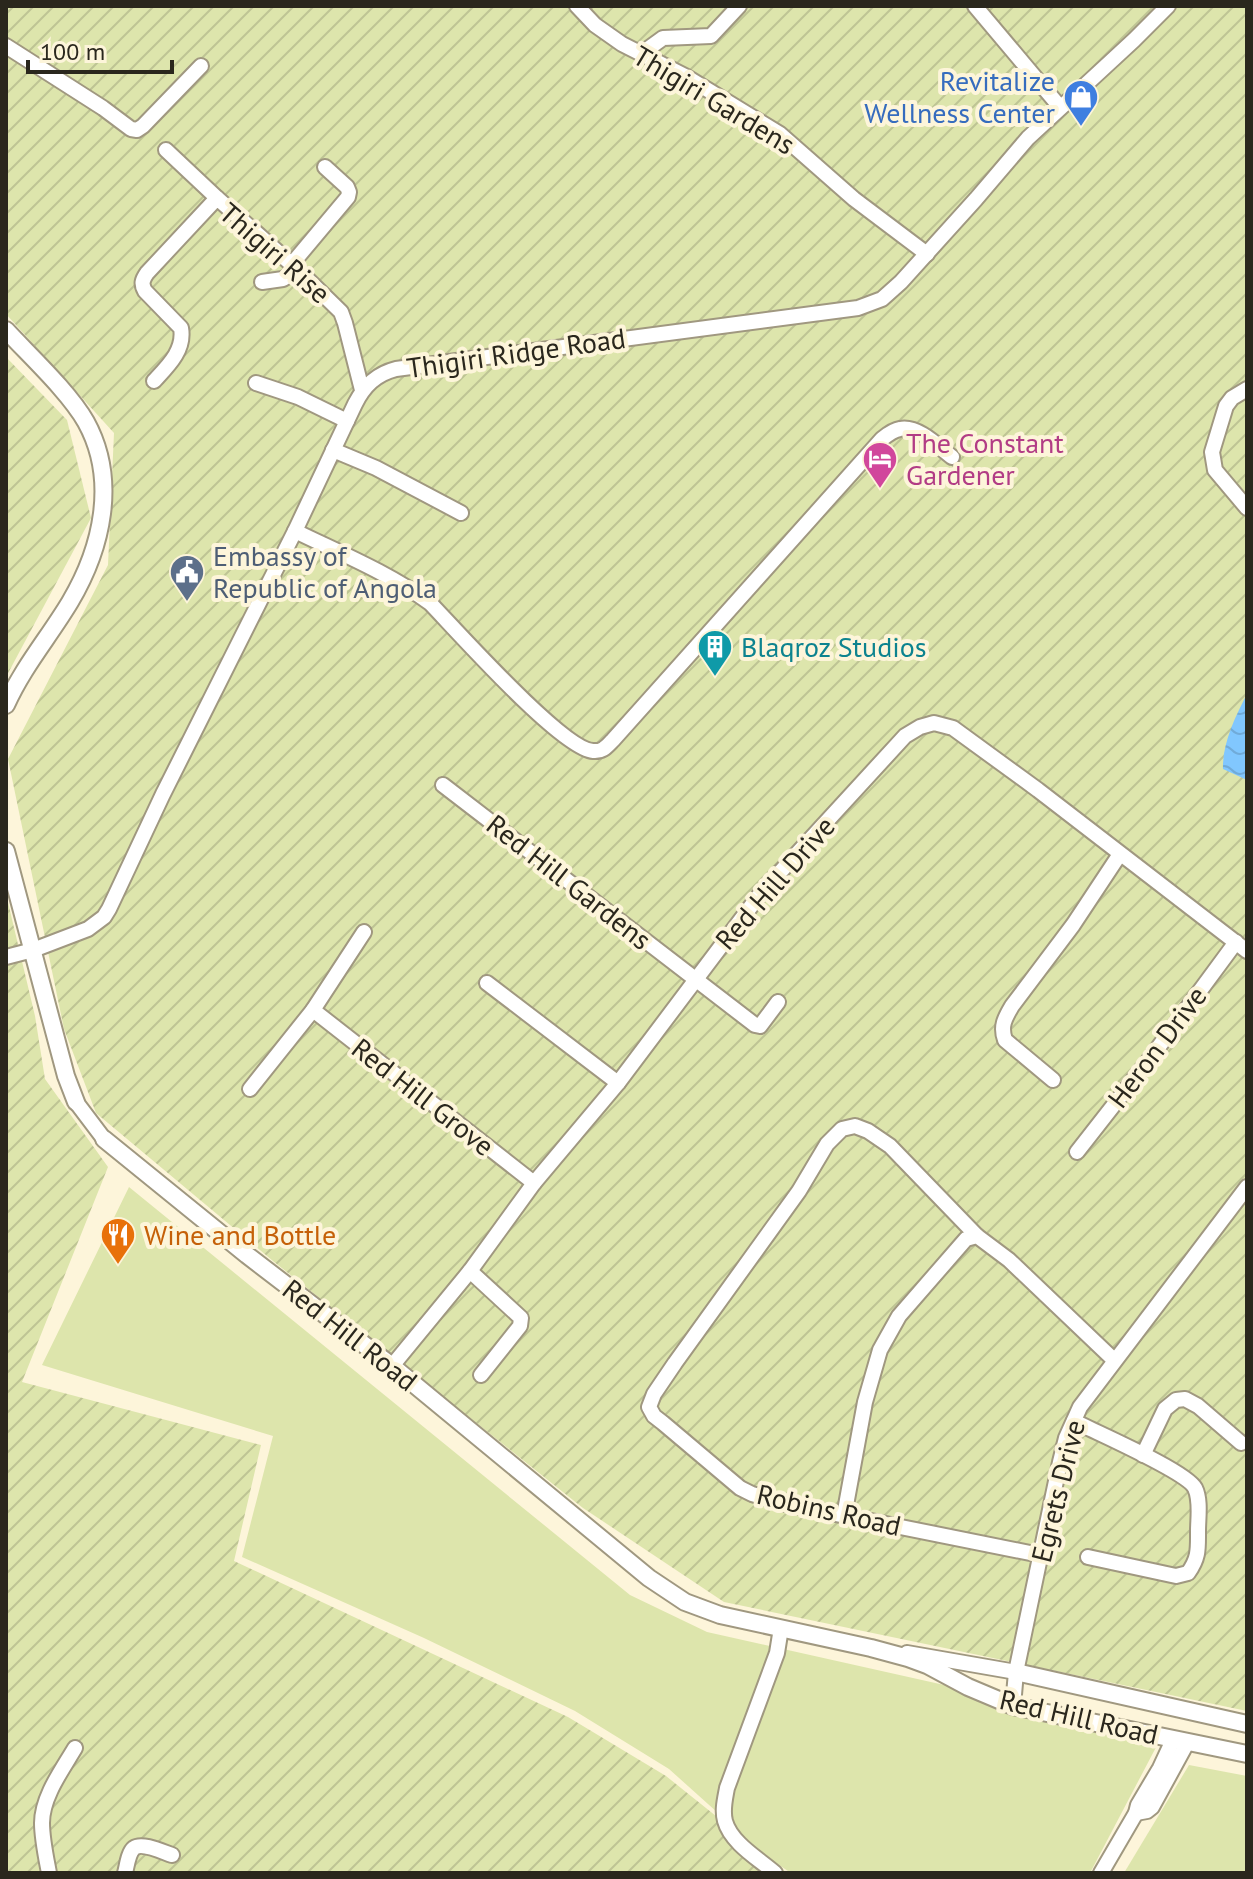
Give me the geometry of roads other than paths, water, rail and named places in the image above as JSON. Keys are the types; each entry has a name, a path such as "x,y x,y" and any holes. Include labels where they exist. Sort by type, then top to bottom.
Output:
{"main road":[{"path":"6,330 85,420 96,442 103,504 96,547 81,583 17,681 6,705"},
{"name":"Red Hill Road","path":"6,851 66,1076 76,1102"},
{"name":"Red Hill Road","path":"104,1139 247,1255 392,1366 649,1578 685,1602 720,1615 871,1648 927,1665 1013,1706 1247,1754"},
{"name":"Red Hill Road","path":"1016,1672 1247,1724"}],"street":[{"name":"Thigiri Gardens","path":"577,6 595,25 622,44 685,76 780,134 854,199 927,254"},
{"path":"641,54 663,38 711,36 739,6"},
{"path":"975,6 1060,107"},
{"name":"Thigiri Ridge Road","path":"362,390 375,377 396,369 858,308 882,299 927,254 1028,138 1168,6"},
{"path":"6,46 137,130 201,66"},
{"path":"166,150 217,198"},
{"path":"262,282 283,279 348,197 347,187 325,167"},
{"name":"Thigiri Rise","path":"154,381 174,360 183,335 181,328 145,291 143,277 217,198 341,312 362,390"},
{"path":"256,383 298,397 347,421"},
{"path":"1247,389 1232,398 1226,406 1212,452 1215,470 1247,508"},
{"path":"6,957 88,929 104,917 362,390"},
{"path":"295,531 430,603 562,736 580,748 598,751 605,749 882,439 902,428 914,430 952,457"},
{"path":"333,450 376,468 461,513"},
{"name":"Red Hill Drive","path":"392,1366 470,1271 534,1183 618,1083 761,893 905,736 928,724 953,728 1241,947"},
{"name":"Red Hill Gardens","path":"443,785 755,1025 760,1026 778,1002"},
{"path":"1053,1080 1005,1040 1002,1031 1004,1021 1120,854"},
{"path":"250,1089 313,1010 364,932"},
{"name":"Heron Drive","path":"1077,1152 1241,947"},
{"path":"487,983 618,1083"},
{"name":"Red Hill Grove","path":"313,1010 534,1183"},
{"name":"Red Hill Road","path":"76,1102 104,1139"},
{"name":"Robins Road","path":"977,1236 890,1146 855,1126 842,1129 827,1144 799,1191 675,1363 649,1407 654,1416 740,1488 775,1502 1040,1555"},
{"name":"Egrets Drive","path":"1013,1706 1016,1672 1060,1462 1066,1438 1080,1407 1246,1191"},
{"path":"844,1516 865,1402 880,1350 899,1316 966,1239 977,1236 1009,1260 1114,1360"},
{"path":"470,1271 518,1313 522,1321 481,1375"},
{"path":"1143,1455 1165,1409 1176,1400 1185,1399 1198,1406 1241,1443"},
{"path":"1074,1421 1189,1480 1196,1490 1199,1505 1197,1556 1188,1573 1176,1576 1088,1557"},
{"path":"775,1873 734,1838 725,1822 724,1808 727,1788 777,1653 781,1628"},
{"name":"Red Hill Road","path":"871,1648 1016,1672"},
{"path":"1101,1873 1136,1813 1152,1807 1180,1741"},
{"path":"49,1873 43,1808 75,1748"},
{"path":"125,1873 131,1850 136,1847 172,1855"}],"water":[{"path":"1247,694 1247,780 1223,769 1223,760 1227,740"}],"place":[{"name":"Revitalize Wellness Center","path":"1081,128"},
{"name":"The Constant Gardener","path":"880,490"},
{"name":"Embassy of Republic of Angola","path":"187,603"},
{"name":"Blaqroz Studios","path":"715,678"},
{"name":"Wine and Bottle","path":"118,1266"}]}
